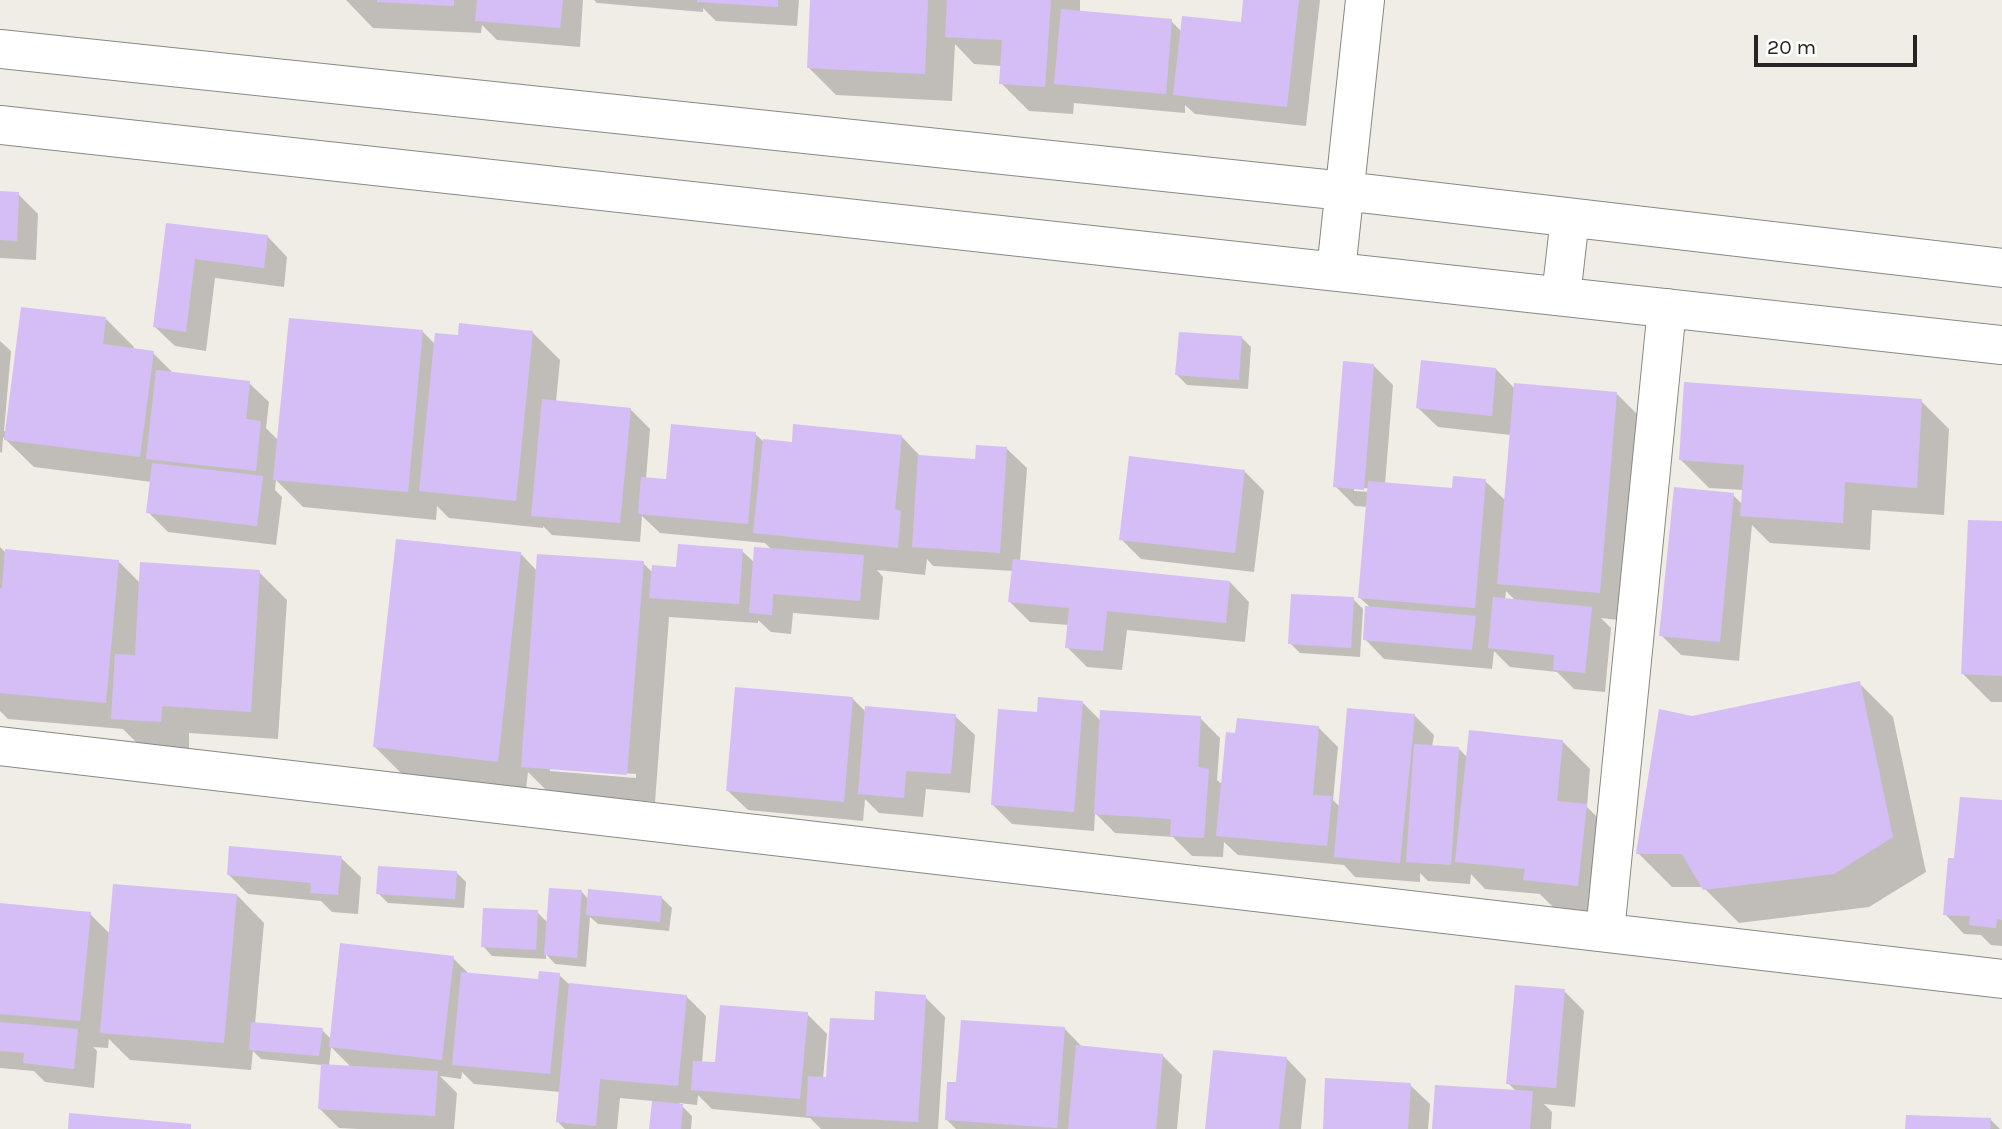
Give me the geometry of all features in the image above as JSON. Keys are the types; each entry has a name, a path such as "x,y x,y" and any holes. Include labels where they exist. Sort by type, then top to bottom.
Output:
{"street":[{"path":"1336,271 1365,0"},
{"path":"0,49 1343,191 2002,268"},
{"path":"0,125 2002,345"},
{"path":"1561,296 1570,218"},
{"path":"1605,932 1667,308"},
{"path":"0,746 2002,979"}],"building":[{"path":"454,0 454,6 377,2"},
{"path":"477,0 563,0 560,28 475,21"},
{"path":"778,0 778,7 697,2"},
{"path":"810,0 928,0 925,74 807,68"},
{"path":"947,0 1051,0 1045,87 999,84 1002,40 945,37"},
{"path":"1243,0 1299,0 1287,107 1173,95 1182,16 1241,22"},
{"path":"1061,9 1172,19 1166,94 1054,84"},
{"path":"0,191 19,192 17,241 0,240"},
{"path":"166,223 268,235 264,268 195,259 186,332 153,327"},
{"path":"21,307 106,317 103,344 154,351 140,457 4,440"},
{"path":"289,318 423,330 408,492 273,480"},
{"path":"459,323 533,331 516,501 419,491 435,333 458,335"},
{"path":"1179,332 1242,336 1239,380 1175,375"},
{"path":"1421,360 1496,368 1492,416 1416,408"},
{"path":"1343,361 1374,364 1364,490 1333,487"},
{"path":"156,370 250,381 246,419 261,421 256,471 146,459"},
{"path":"1684,382 1922,399 1917,488 1845,482 1843,523 1740,516 1744,465 1679,460"},
{"path":"1514,383 1617,392 1600,593 1497,584"},
{"path":"542,399 631,408 620,523 531,516"},
{"path":"671,424 756,432 748,524 638,514 641,477 666,479"},
{"path":"793,424 902,435 895,509 901,511 898,548 753,533 763,439 792,442"},
{"path":"976,445 1007,447 1000,553 912,547 918,455 975,459"},
{"path":"1129,456 1245,470 1235,553 1119,540"},
{"path":"152,463 263,476 257,526 146,513"},
{"path":"1453,476 1486,479 1475,608 1358,598 1368,481 1452,488"},
{"path":"1674,487 1734,493 1720,642 1659,636"},
{"path":"1968,520 2002,521 2002,676 1961,674"},
{"path":"396,539 521,552 498,762 373,747"},
{"path":"678,544 743,549 739,604 649,598 652,565 676,567"},
{"path":"754,547 864,555 860,601 773,594 772,615 749,613"},
{"path":"5,549 119,560 106,703 0,693 0,588"},
{"path":"537,554 644,561 627,775 521,767"},
{"path":"1013,559 1230,581 1226,623 1107,611 1103,651 1065,648 1069,608 1008,602"},
{"path":"140,562 260,570 251,712 162,706 161,722 111,719 115,654 135,655"},
{"path":"1291,594 1354,597 1351,648 1288,644"},
{"path":"1493,597 1592,607 1585,673 1553,670 1554,655 1488,648"},
{"path":"1365,606 1476,616 1472,650 1363,640"},
{"path":"1860,681 1893,837 1834,874 1703,890 1682,854 1636,854 1659,709 1692,716"},
{"path":"735,687 853,697 844,802 726,791"},
{"path":"1038,697 1083,701 1074,812 991,805 998,709 1037,712"},
{"path":"865,706 956,714 951,774 906,771 904,798 858,794"},
{"path":"1347,708 1415,714 1400,863 1334,857"},
{"path":"1100,710 1201,716 1198,767 1209,769 1204,838 1170,836 1171,819 1094,814"},
{"path":"1237,718 1319,726 1313,795 1332,796 1327,846 1216,836 1226,732 1235,733"},
{"path":"1469,730 1563,740 1557,801 1587,804 1578,886 1523,880 1525,869 1455,862"},
{"path":"1414,744 1459,747 1451,865 1406,862"},
{"path":"1960,797 2002,800 2002,920 1997,919 1996,928 1969,925 1970,916 1943,915 1948,858 1954,858"},
{"path":"229,846 342,856 338,895 310,893 311,883 227,875"},
{"path":"378,866 457,871 455,899 376,894"},
{"path":"113,884 237,894 224,1043 100,1033"},
{"path":"549,888 582,890 577,958 544,955"},
{"path":"588,889 662,896 660,922 586,915"},
{"path":"0,903 91,912 80,1021 0,1014"},
{"path":"483,908 538,910 536,950 481,947"},
{"path":"340,943 454,956 442,1060 329,1047"},
{"path":"539,971 560,973 550,1074 452,1065 461,972 538,979"},
{"path":"569,983 687,995 678,1086 600,1079 596,1126 556,1122"},
{"path":"1515,985 1565,989 1556,1088 1506,1084"},
{"path":"875,991 926,995 918,1122 806,1116 808,1076 826,1077 830,1018 874,1020"},
{"path":"720,1005 808,1012 800,1099 691,1090 693,1061 715,1062"},
{"path":"961,1020 1065,1027 1057,1128 945,1120 947,1082 956,1082"},
{"path":"0,1022 78,1029 74,1069 23,1063 24,1053 0,1051"},
{"path":"251,1022 323,1028 319,1056 249,1050"},
{"path":"1076,1045 1163,1054 1156,1129 1068,1129"},
{"path":"1213,1050 1287,1057 1279,1129 1205,1129"},
{"path":"321,1064 438,1071 435,1116 318,1109"},
{"path":"1325,1078 1411,1083 1408,1129 1323,1129"},
{"path":"1435,1085 1533,1091 1530,1129 1432,1129"},
{"path":"652,1101 683,1104 681,1129 649,1129"},
{"path":"69,1113 191,1124 191,1129 68,1129"},
{"path":"1906,1115 1991,1118 1990,1129 1905,1129"}]}
